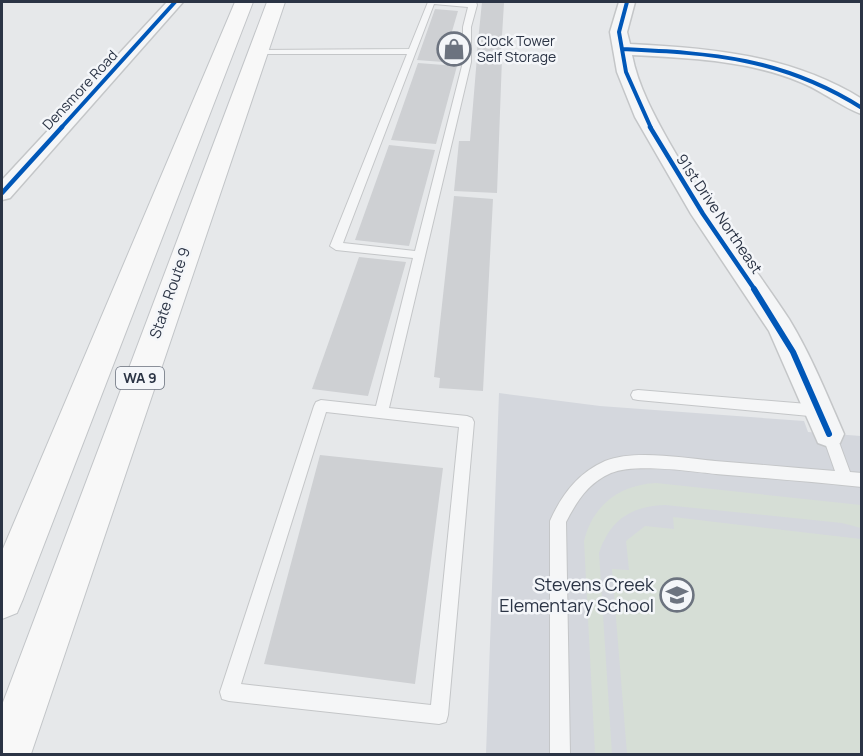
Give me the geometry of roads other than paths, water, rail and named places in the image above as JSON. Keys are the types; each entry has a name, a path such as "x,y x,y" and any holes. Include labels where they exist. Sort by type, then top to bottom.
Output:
{"main road":[{"name":"WA 9","path":"4,590 244,2"},
{"name":"State Route 9","path":"7,754 276,2"}],"street":[{"name":"Densmore Road","path":"2,193 175,2"},
{"name":"91st Drive Northeast","path":"627,2 619,16 621,49 630,86 656,141 780,328 829,434"},
{"path":"621,49 706,54 766,64 827,86 861,108"}],"lane":[{"path":"381,413 420,255 467,62 466,27 473,3 431,2 336,246 420,255"},
{"path":"257,52 412,51"},
{"path":"638,395 820,411"},
{"path":"321,406 381,413 467,422 439,715 229,692 321,406"},
{"name":"91st Drive Northeast","path":"829,434 853,479"},
{"path":"560,754 556,550 558,521 573,494 588,478 610,466 629,462 680,464 853,479"}],"place":[{"name":"Clock Tower Self Storage","path":"454,49"},
{"name":"Stevens Creek Elementary School","path":"677,595"}]}
